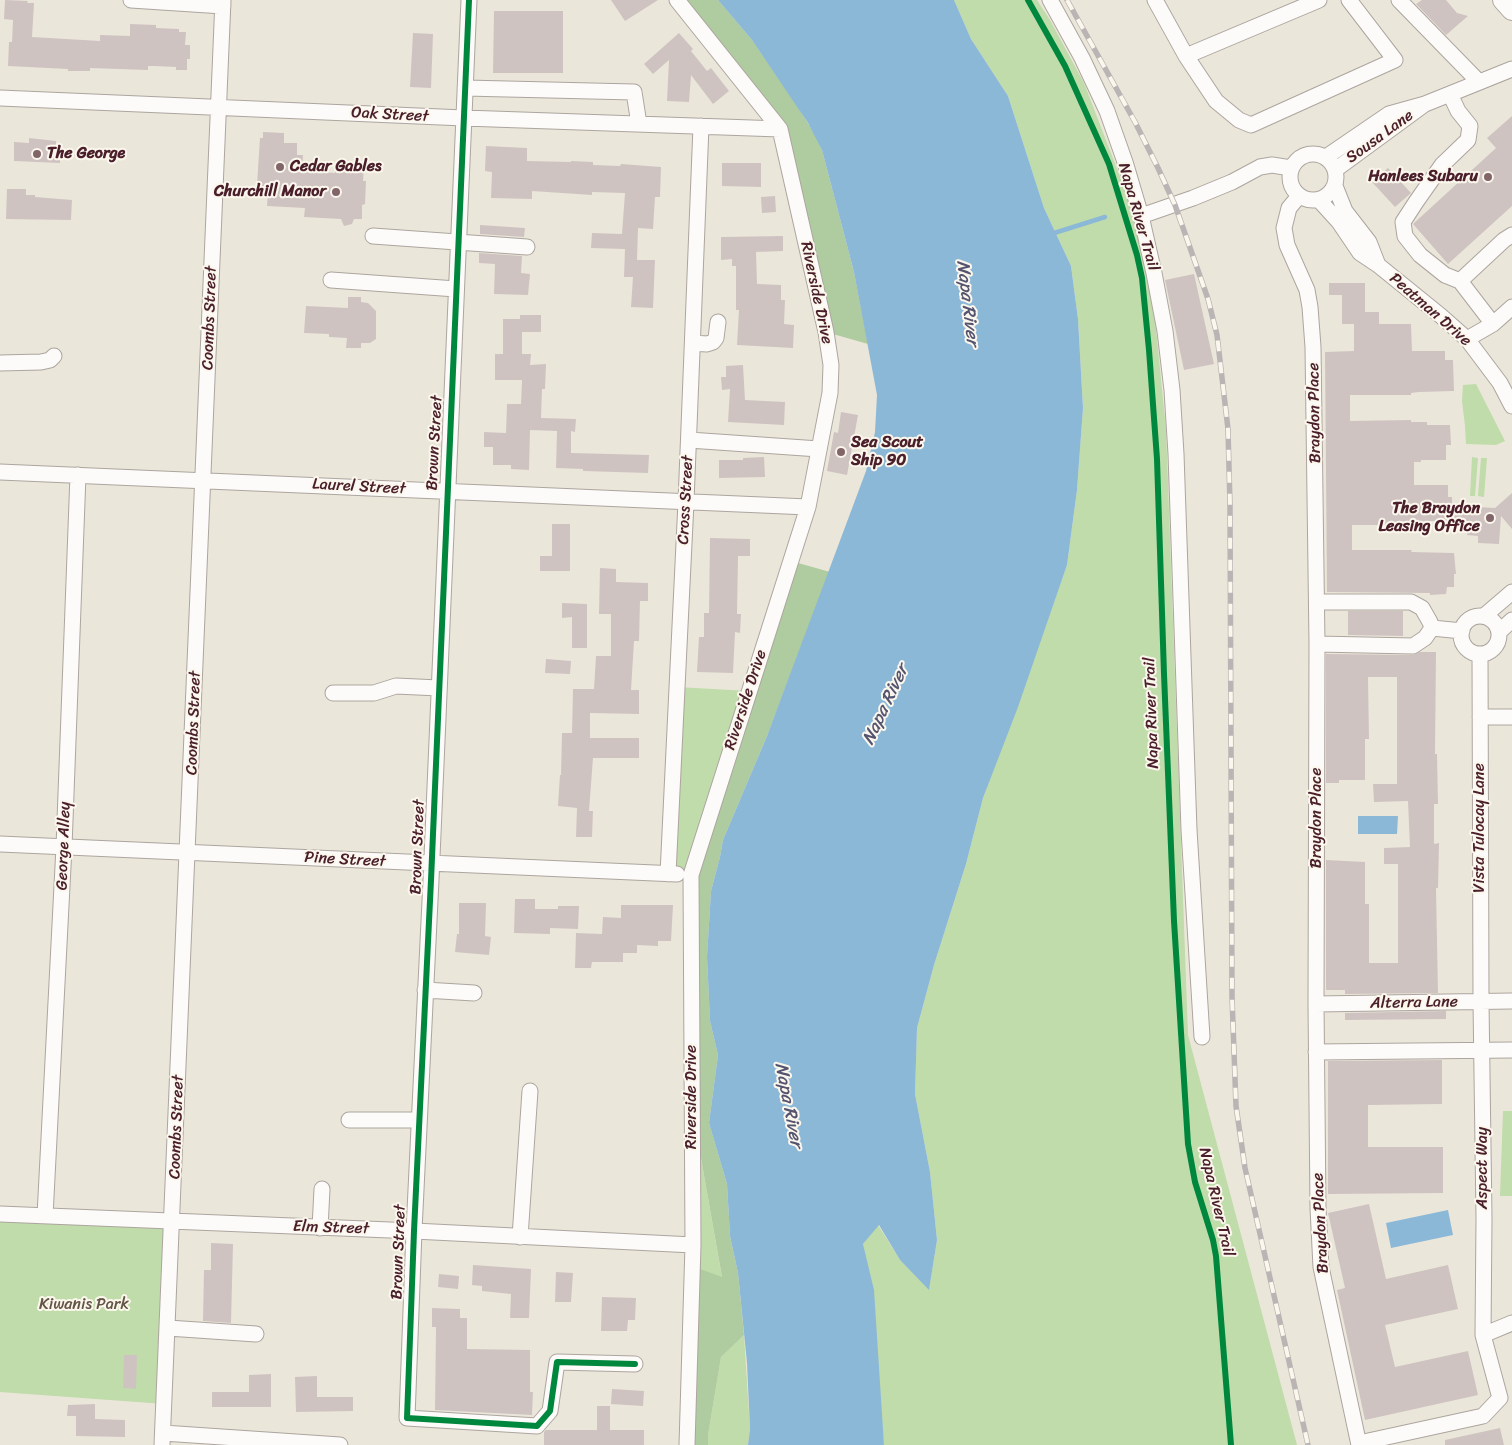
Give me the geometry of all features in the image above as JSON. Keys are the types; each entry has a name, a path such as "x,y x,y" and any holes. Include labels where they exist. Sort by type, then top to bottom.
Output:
{"main road":[{"path":"1503,0 1512,10"}],"street":[{"path":"131,0 223,3"},
{"name":"Brown Street","path":"469,0 407,1418 537,1426 550,1411 557,1362 635,1364"},
{"name":"Riverside Drive","path":"676,0 780,129 826,332 831,365 830,393 808,507 691,875 693,1245 687,1445"},
{"path":"1050,0 1082,58 1107,112 1125,162 1141,216 1165,332 1172,390 1176,454 1189,830 1202,1037"},
{"path":"1155,0 1186,56 1216,101 1239,120 1251,125 1395,60 1349,0"},
{"path":"1186,56 1319,0"},
{"path":"1399,0 1480,82"},
{"name":"Coombs Street","path":"163,1439 223,3"},
{"name":"Sousa Lane","path":"1326,157 1389,114 1425,104 1512,69"},
{"path":"465,88 634,92 639,124"},
{"path":"1450,94 1458,111 1470,126 1468,140 1442,165 1404,222 1405,236 1420,255 1445,275 1460,281 1493,324"},
{"name":"Oak Street","path":"0,98 464,118 780,129"},
{"name":"Sousa Lane","path":"1335,170 1425,104"},
{"name":"Cross Street","path":"668,874 689,440 701,126"},
{"path":"1313,153 1326,157 1332,163 1335,170 1335,186 1329,194 1319,200 1309,200 1299,196 1290,183 1291,168 1300,157 1306,154 1313,153"},
{"path":"1141,216 1232,182 1260,167 1272,165 1291,168"},
{"name":"Peatman Drive","path":"1335,186 1345,211 1369,242 1378,265"},
{"name":"Braydon Place","path":"1299,196 1289,208 1284,228 1287,245 1307,290 1312,325 1317,602 1316,1052 1318,1208 1321,1267 1359,1444"},
{"name":"Peatman Drive","path":"1319,200 1338,222 1360,254 1378,265 1441,316 1467,339 1506,380 1512,406"},
{"path":"1460,281 1504,240 1512,235"},
{"path":"373,236 527,247"},
{"path":"331,280 456,289"},
{"path":"1467,339 1493,324 1512,307"},
{"path":"693,342 707,344 713,342 716,338 718,322"},
{"path":"0,363 41,362 50,360 54,356"},
{"path":"689,440 819,449"},
{"name":"Laurel Street","path":"0,472 808,507"},
{"name":"George Alley","path":"45,1216 64,847 78,475"},
{"path":"1484,616 1494,622 1499,632 1499,638 1493,649 1487,653 1480,654 1466,648 1461,637 1464,626 1472,618 1484,616 1512,592"},
{"path":"1317,602 1411,602 1422,608 1432,628"},
{"path":"1499,632 1512,620"},
{"path":"1432,628 1462,632"},
{"path":"1317,644 1413,646 1424,638 1432,628"},
{"name":"Vista Tulocay Lane","path":"1480,654 1481,1002"},
{"path":"333,693 374,694 396,686 439,688"},
{"path":"1480,716 1512,717"},
{"name":"Pine Street","path":"0,844 691,875"},
{"path":"426,990 474,993"},
{"name":"Alterra Lane","path":"1316,1004 1512,1001"},
{"name":"Aspect Way","path":"1359,1444 1483,1416 1500,1398 1483,1335 1481,1002"},
{"path":"1316,1052 1512,1050"},
{"path":"520,1237 530,1091"},
{"path":"349,1120 419,1120"},
{"path":"320,1228 322,1189"},
{"name":"Elm Street","path":"0,1214 414,1231 693,1245"},
{"path":"1483,1335 1512,1322"},
{"path":"168,1328 256,1334"},
{"path":"163,1439 340,1445"}],"green space":[{"path":"677,0 718,0 752,40 791,96 817,138 822,150 854,272 868,344 826,332 780,129"},
{"path":"954,0 1037,0 1084,83 1124,187 1142,242 1152,289 1166,429 1188,1035 1297,1445 884,1445 863,1244 878,1225 900,1260 929,1289 937,1240 930,1172 915,1094 917,1028 934,965 966,864 983,798 1067,565 1077,490 1083,408 1078,319 1071,266 1044,208 1008,96 971,39"},
{"path":"1476,384 1505,441 1496,445 1466,444 1462,401 1463,385"},
{"path":"1472,457 1478,458 1475,496 1470,496"},
{"path":"1481,458 1487,458 1484,497 1478,496"},
{"path":"791,561 830,572 767,736 723,840 711,891 707,957 710,1021 718,1055 709,1123 727,1184 730,1236 738,1273 744,1335 721,1357 708,1445 687,1445 692,1266 722,1277 692,1107 691,875"},
{"path":"677,687 749,691 691,875 668,874"},
{"path":"692,1107 722,1278 692,1266"},
{"path":"1503,1111 1512,1111 1512,1196 1500,1196"},
{"name":"Kiwanis Park","path":"0,1214 173,1222 164,1404 0,1392"},
{"path":"744,1335 750,1429 748,1445 708,1445 721,1357"}],"water":[{"name":"Napa River","path":"718,0 954,0 971,39 1008,96 1044,208 1071,266 1078,319 1083,408 1077,490 1067,565 1018,707 983,798 966,864 934,965 917,1028 915,1094 930,1172 937,1240 929,1290 900,1260 879,1225 863,1244 874,1290 884,1445 748,1445 750,1429 747,1363 738,1273 730,1236 727,1184 709,1123 718,1055 710,1021 707,957 711,891 723,840 767,736 866,471 875,432 877,395 854,272 822,150 808,123 752,40"},
{"path":"1358,816 1398,816 1397,834 1358,834"},
{"path":"1448,1210 1453,1235 1391,1248 1386,1223"}],"building":[{"path":"5,0 34,3 32,37 100,41 100,35 130,36 130,24 156,25 156,28 179,29 179,32 186,32 185,45 190,45 190,59 187,59 187,70 176,70 176,67 148,66 148,70 90,68 90,71 68,71 68,69 8,66 9,42 12,42 13,20 4,19"},
{"path":"611,0 658,0 625,21"},
{"path":"1422,0 1446,0 1457,13 1468,16 1446,35 1416,4"},
{"path":"494,11 563,11 563,73 493,73"},
{"path":"413,33 433,34 431,88 410,87"},
{"path":"679,33 693,49 691,51 707,71 711,68 729,91 713,104 691,75 689,102 667,101 669,60 653,74 644,64"},
{"name":"Hanlees Subaru","path":"1512,116 1512,206 1448,264 1413,224 1496,148 1487,138"},
{"path":"263,132 284,133 284,143 297,143 297,155 303,155 302,171 335,173 335,163 364,165 363,181 366,181 362,219 354,219 352,224 344,226 341,219 304,217 305,208 267,206 268,193 260,190 257,185 260,138 263,138"},
{"name":"The George","path":"29,138 56,141 56,148 60,148 60,163 14,161 14,142 29,143"},
{"path":"486,146 527,148 527,161 571,161 593,162 593,165 620,166 621,164 661,167 660,197 655,197 653,229 638,228 637,260 655,260 653,308 631,307 633,277 624,277 625,249 591,248 592,233 622,234 625,193 592,192 592,195 532,191 532,199 491,198 492,172 485,171"},
{"path":"722,163 761,163 761,187 722,186"},
{"path":"1388,168 1411,193 1395,207 1372,182"},
{"path":"7,189 26,189 26,195 35,195 35,197 72,200 71,220 6,219"},
{"path":"775,196 776,212 762,213 761,197"},
{"path":"480,225 525,228 524,237 480,234"},
{"path":"783,236 783,251 756,252 757,284 781,285 781,300 785,300 784,324 794,325 793,348 737,345 739,310 736,310 736,266 732,266 732,259 721,260 721,237"},
{"path":"479,253 522,256 521,273 530,274 528,295 494,294 495,264 479,263"},
{"path":"1194,274 1214,364 1184,370 1165,280"},
{"path":"1329,283 1365,283 1365,312 1379,312 1379,324 1411,324 1412,351 1445,351 1445,360 1453,360 1454,391 1419,392 1411,393 1411,395 1350,395 1350,421 1411,420 1411,422 1427,422 1427,425 1450,425 1451,445 1446,445 1446,460 1421,460 1421,462 1414,462 1414,485 1448,485 1448,497 1452,497 1452,509 1478,511 1478,507 1495,508 1512,493 1512,529 1501,516 1499,544 1478,543 1478,536 1467,535 1468,521 1428,521 1428,524 1413,525 1352,525 1352,550 1412,550 1411,552 1454,553 1456,574 1454,574 1454,587 1447,587 1446,594 1327,592 1325,352 1354,351 1354,324 1342,324 1342,295 1329,295"},
{"path":"348,297 361,297 361,302 368,303 376,311 376,339 370,343 361,343 361,348 346,348 347,338 329,337 329,334 304,333 306,306 348,308"},
{"path":"520,315 541,315 541,332 522,332 522,354 531,354 530,365 546,364 545,389 542,389 541,418 576,419 575,432 571,431 571,453 649,455 648,473 583,471 583,469 556,468 557,431 530,430 529,470 511,469 511,465 493,465 493,447 484,447 484,432 506,433 507,404 521,404 522,380 495,380 495,354 503,354 503,319 520,319"},
{"path":"743,365 745,400 785,402 784,425 728,422 730,389 722,390 721,377 726,377 726,366"},
{"name":"Sea Scout Ship 90","path":"841,412 858,415 847,475 827,471 834,432 838,433"},
{"path":"764,457 765,477 719,478 719,460 743,460 743,458"},
{"path":"552,524 570,524 570,571 540,571 540,556 552,556"},
{"path":"710,538 750,539 750,556 738,556 737,614 741,614 740,633 735,632 733,673 697,672 699,637 704,637 704,613 709,613"},
{"path":"600,568 616,569 616,582 648,583 648,601 640,601 639,641 634,641 631,690 639,690 639,714 590,713 590,738 639,738 639,758 593,758 589,811 593,811 592,837 576,837 577,808 558,806 562,733 572,733 573,689 594,689 596,656 611,656 611,614 599,614"},
{"path":"562,603 587,604 587,648 572,648 572,617 562,618"},
{"path":"1348,611 1403,611 1403,636 1348,635"},
{"path":"1420,652 1436,652 1435,754 1437,754 1438,804 1434,804 1434,844 1439,843 1438,888 1436,888 1438,993 1345,994 1345,990 1326,990 1326,860 1365,862 1365,904 1369,904 1369,963 1398,963 1398,864 1384,864 1384,848 1410,847 1408,801 1374,802 1373,784 1397,784 1397,677 1368,677 1369,739 1365,739 1365,780 1339,780 1339,783 1326,783 1326,654 1413,655"},
{"path":"546,659 571,661 570,674 545,673"},
{"path":"515,899 535,899 535,909 558,909 558,906 579,906 578,929 550,928 550,934 514,933"},
{"path":"459,903 486,903 485,936 491,937 489,955 455,952 457,934 459,934"},
{"path":"621,905 673,905 671,941 658,941 658,946 637,945 637,953 623,953 623,962 592,962 591,968 575,968 576,933 602,934 603,917 621,918"},
{"path":"1446,1011 1446,1019 1345,1020 1345,1013"},
{"path":"1442,1060 1442,1104 1368,1105 1368,1147 1443,1147 1443,1193 1328,1194 1328,1061"},
{"path":"1369,1204 1386,1279 1448,1265 1458,1309 1385,1325 1395,1367 1468,1351 1478,1395 1365,1420 1337,1290 1345,1288 1328,1213"},
{"path":"211,1243 233,1244 231,1323 203,1321 204,1270 211,1270"},
{"path":"473,1265 531,1269 529,1318 510,1318 511,1294 482,1291 482,1286 472,1285"},
{"path":"556,1272 573,1273 571,1302 555,1302"},
{"path":"439,1274 459,1276 458,1289 438,1287"},
{"path":"602,1297 636,1298 635,1320 628,1320 627,1331 601,1331"},
{"path":"432,1308 460,1309 460,1318 467,1318 467,1349 530,1350 530,1392 533,1392 532,1415 435,1410 436,1327 432,1327"},
{"path":"124,1355 137,1355 136,1389 123,1388"},
{"path":"271,1374 271,1407 212,1407 212,1392 249,1392 249,1375"},
{"path":"317,1376 317,1397 353,1397 353,1411 296,1412 295,1377"},
{"path":"612,1389 644,1391 643,1406 611,1404"},
{"path":"95,1404 95,1419 125,1420 125,1437 76,1436 76,1416 67,1416 68,1405"},
{"path":"597,1406 610,1406 610,1430 644,1430 644,1445 544,1445 544,1432 546,1430 597,1430"},
{"path":"1500,1428 1504,1445 1445,1445 1445,1440"}],"waterway":[{"path":"1051,234 1105,217"}],"railway":[{"path":"1067,0 1135,122 1175,205 1208,299 1217,335 1228,429 1230,505 1232,997 1236,1106 1245,1168 1308,1445"}],"cycle path":[{"path":"469,0 407,1418 537,1426 550,1411 557,1362 635,1364"},
{"name":"Napa River Trail","path":"1028,0 1065,66 1109,164 1137,255 1142,278 1157,459 1174,921 1188,1144 1195,1182 1216,1256 1231,1445"}],"place":[{"name":"The George","path":"37,154"},
{"name":"Cedar Gables","path":"280,167"},
{"name":"Hanlees Subaru","path":"1488,177"},
{"name":"Churchill Manor","path":"336,192"},
{"name":"Sea Scout Ship 90","path":"841,452"},
{"name":"The Braydon Leasing Office","path":"1490,518"}]}
